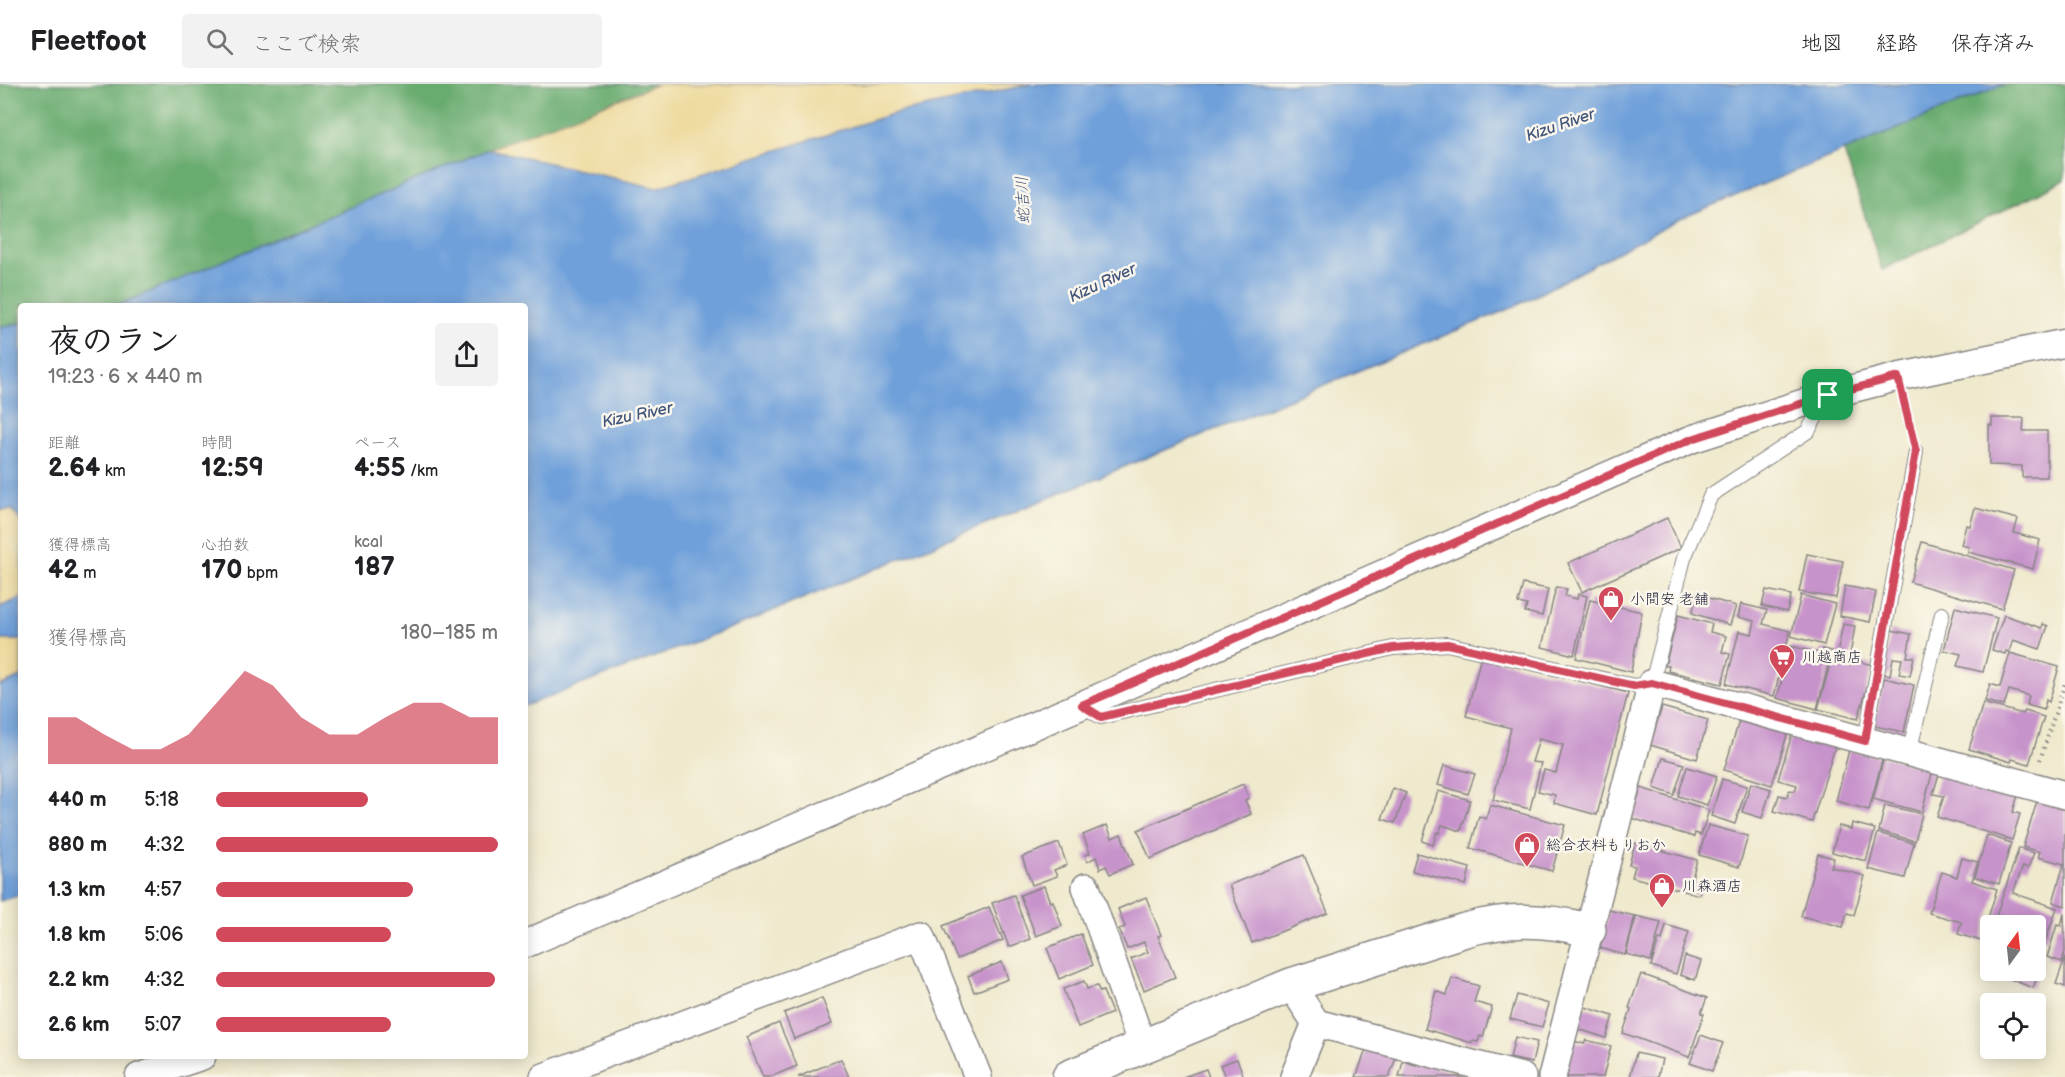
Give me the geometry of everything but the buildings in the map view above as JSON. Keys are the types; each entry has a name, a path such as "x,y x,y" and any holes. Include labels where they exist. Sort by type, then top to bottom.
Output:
{"street":[{"path":"528,943 1082,705 1692,439 1828,395 1898,377 2065,343"},
{"path":"1552,1077 1652,683 2065,795"},
{"path":"1086,887 1143,1048"},
{"path":"1069,1077 1291,985 1490,923 1542,921 1589,930"},
{"path":"544,1077 921,935 978,1077"},
{"path":"1291,985 1316,1023 1522,1077"},
{"path":"1294,1077 1316,1023"},
{"path":"139,1077 193,1059"}],"lane":[{"path":"1082,705 1101,717 1393,648 1447,644 1634,686 1652,683 1684,558 1711,495 1808,431 1828,395"},
{"path":"1865,741 1916,452"},
{"path":"1909,753 1942,614"}],"path":[{"path":"1898,377 1916,452"},
{"path":"2032,786 2065,683"}],"green space":[{"path":"0,84 658,84 489,149 123,303 18,303 18,324 0,327"},
{"path":"2005,84 2065,84 2065,180 1882,270 1844,151"}],"sand":[{"path":"658,84 1032,84 896,113 656,188 489,149"},
{"path":"0,510 13,510 18,518 18,599 0,607"},
{"path":"0,640 18,640 18,678 0,686"}],"water":[{"path":"1032,84 2005,84 1682,218 1516,306 741,624 528,705 528,303 123,303 489,149 656,188 896,113"},
{"path":"18,324 18,518 13,510 0,510 0,327"},
{"path":"18,599 18,640 0,640 0,607"},
{"path":"18,678 18,895 0,901 0,686"}],"place":[{"name":"小間安 老舗","path":"1611,622"},
{"name":"川越商店","path":"1782,680"},
{"name":"総合衣料もりおか","path":"1527,868"},
{"name":"川森酒店","path":"1662,909"}],"route":[{"path":"1898,377 1916,452 1865,741 1652,683 1634,686 1447,644 1393,648 1101,717 1082,705 1692,439 1828,395 1898,377"}],"water label":[{"name":"Kizu River","path":"1560,124"},
{"name":"蛇吉川","path":"1022,200"},
{"name":"Kizu River","path":"1102,282"},
{"name":"Kizu River","path":"637,414"}]}
